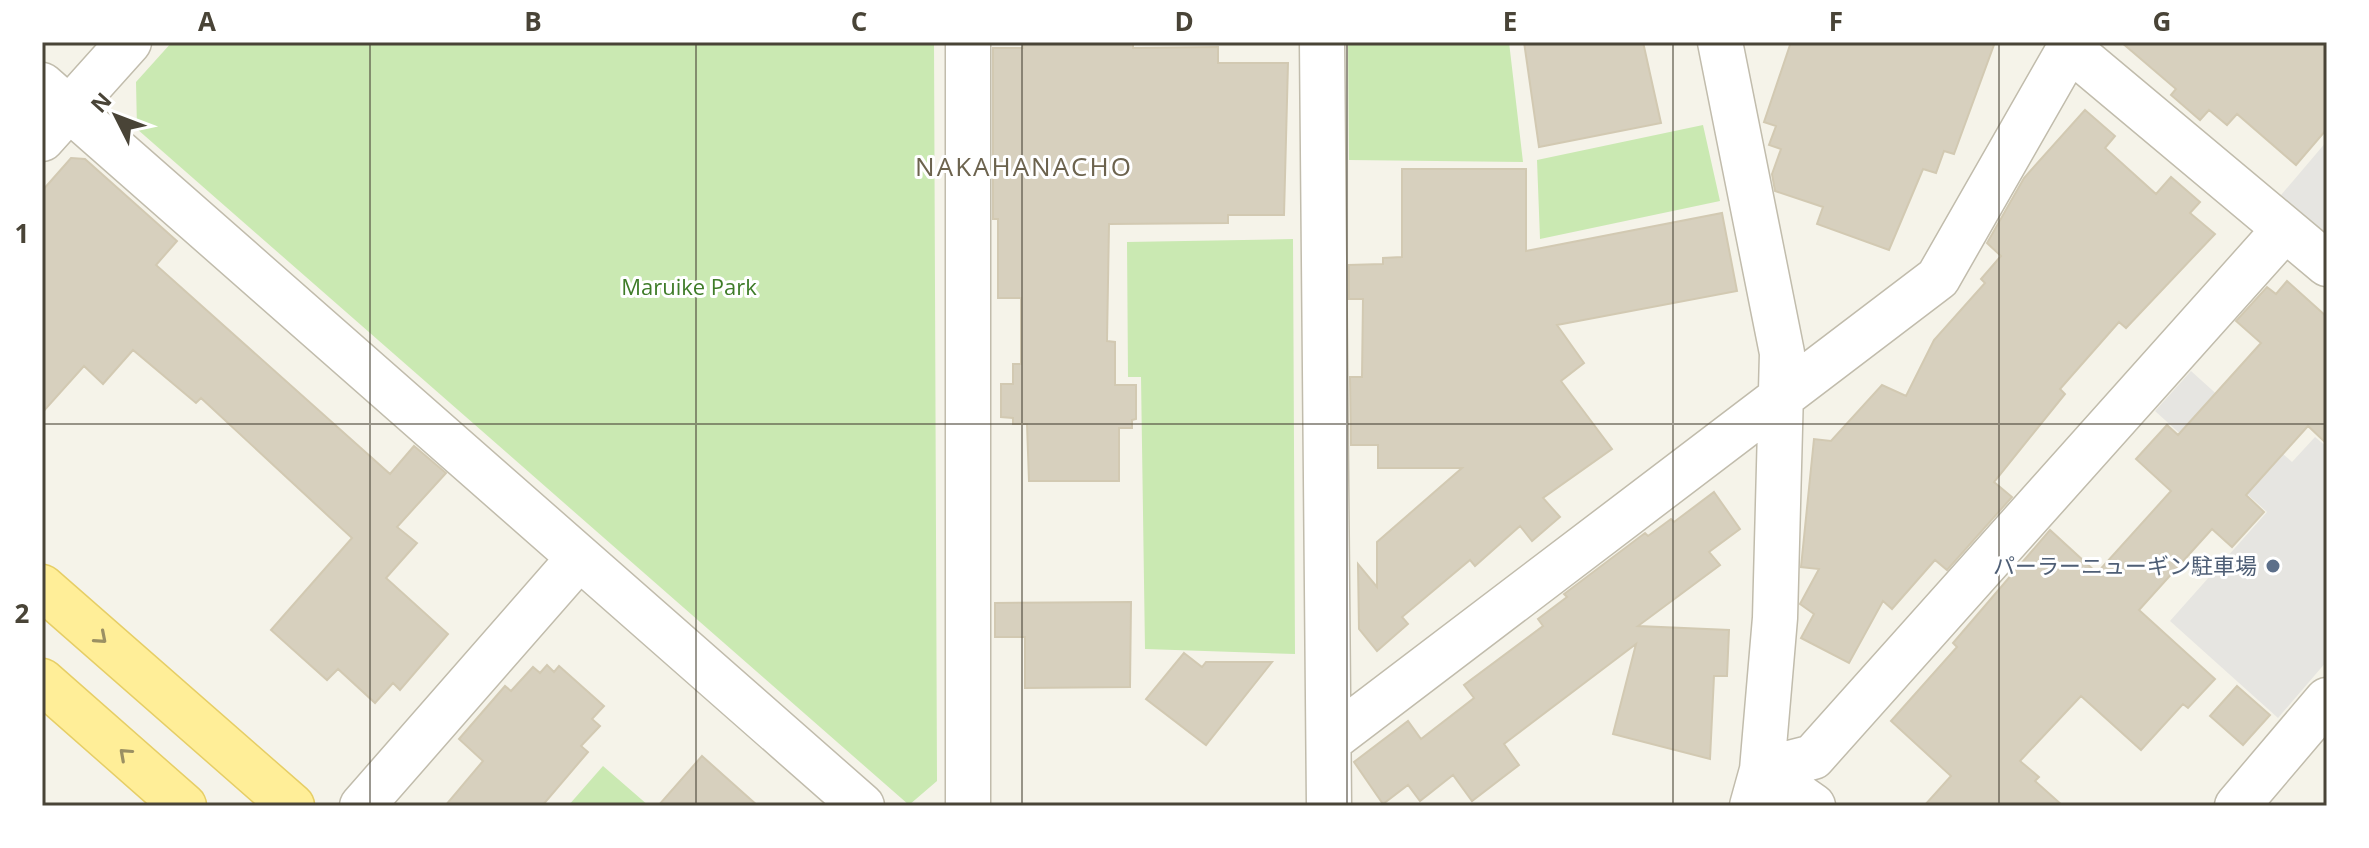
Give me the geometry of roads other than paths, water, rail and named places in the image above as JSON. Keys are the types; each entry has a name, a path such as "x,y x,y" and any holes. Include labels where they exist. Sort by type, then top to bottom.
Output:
{"main road":[{"path":"42,587 292,806"},
{"path":"42,681 184,806"}],"street":[{"path":"129,42 51,111 579,558 862,806"},
{"path":"968,42 968,806"},
{"path":"1322,42 1329,806"},
{"path":"1720,42 1782,353 1775,618 1757,788"},
{"path":"1329,741 1938,278 2071,45 2327,264"},
{"path":"1757,788 1813,757 2285,229"},
{"path":"362,806 579,558"},
{"path":"2237,806 2327,700"},
{"path":"1757,788 1813,806"}],"place":[{"name":"パーラーニューギン駐車場","path":"2273,566"}],"district":[{"name":"NAKAHANACHO","path":"1024,167"}],"park label":[{"name":"Maruike Park","path":"689,287"}]}
